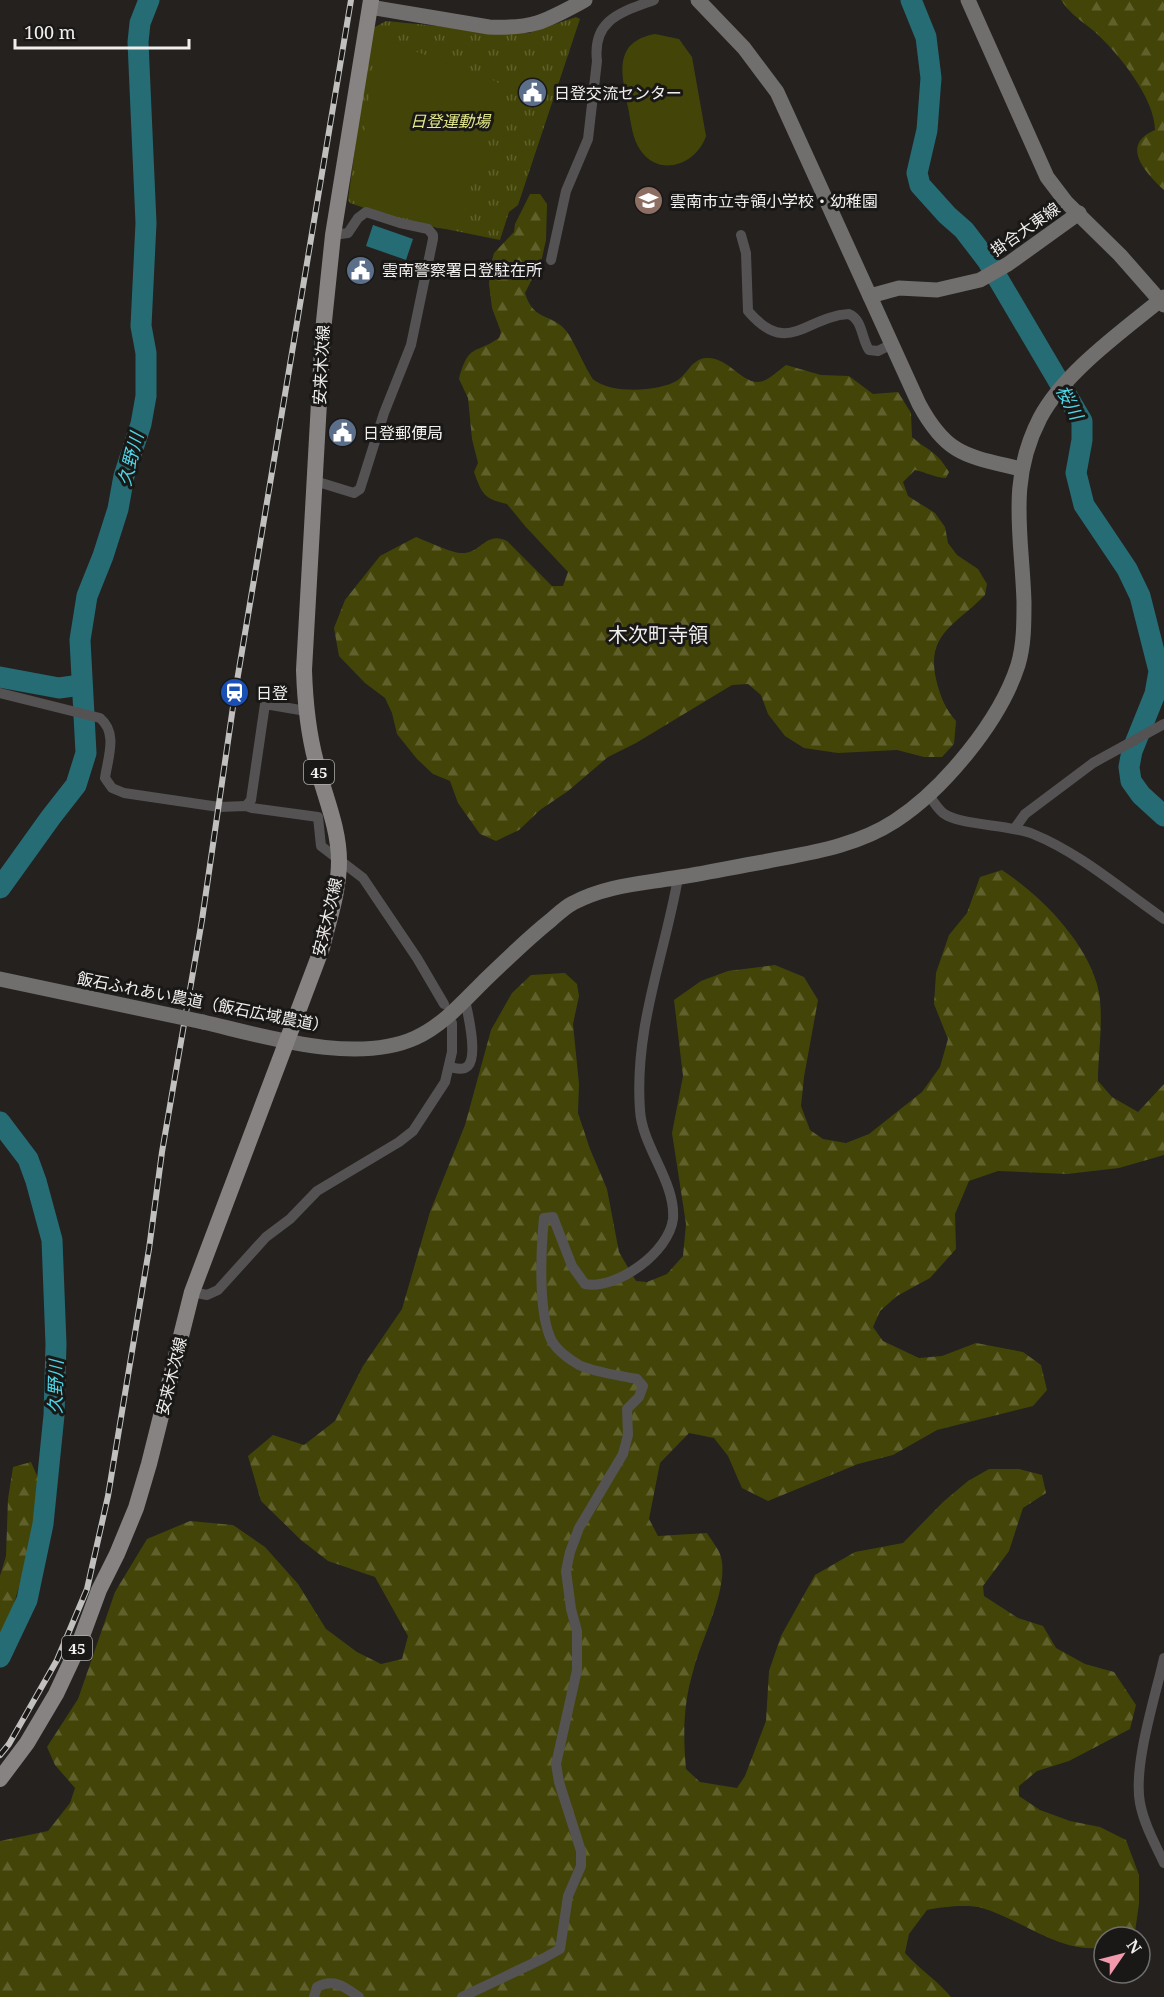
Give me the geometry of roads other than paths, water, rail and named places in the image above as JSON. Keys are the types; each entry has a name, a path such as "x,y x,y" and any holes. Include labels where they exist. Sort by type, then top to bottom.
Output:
{"main road":[{"name":"安来木次線","path":"0,1779 27,1743 56,1694 136,1508 192,1292 322,948 337,891 339,860 332,815 315,761 306,711 304,670 323,331 333,235 370,3"}],"street":[{"path":"370,3 489,27 508,28 543,22 585,0"},
{"path":"551,260 566,191 588,139 597,61 595,49 599,37 613,17 654,0"},
{"path":"698,0 744,48 777,92 927,418 943,439 962,452 975,458 1022,469"},
{"path":"968,0 1047,177 1066,202 1079,213"},
{"path":"315,481 354,493 360,489 384,413 411,345 434,239 428,229 366,212 358,218 348,233 333,235"},
{"name":"掛合大東線","path":"870,296 899,288 937,290 980,280 1079,213 1163,301"},
{"path":"741,235 746,253 748,311 766,328 775,333 788,334 849,314 855,317 869,350 878,351 892,344"},
{"name":"飯石ふれあい農道（飯石広域農道）","path":"0,979 288,1041 356,1050 376,1049 415,1038 432,1028 465,1000 531,936 570,904 607,888 678,878 847,844 880,830 929,795 972,746 1004,698 1019,661 1024,621 1017,520 1022,469 1040,418 1054,396 1103,347 1163,301"},
{"path":"0,693 100,718 107,724 112,736 105,778 112,788 124,793 219,807 246,806 318,817 321,846 357,871 363,878 412,949 444,1004"},
{"path":"246,806 251,800 265,705 306,711"},
{"path":"1015,828 1025,814 1093,763 1164,724"},
{"path":"929,795 943,813 951,817 962,821 1015,828 1060,847 1164,919"},
{"path":"462,1997 560,1949 568,1896 581,1866 582,1851 559,1782 556,1764 577,1670 577,1631 571,1609 566,1571 579,1528 623,1454 627,1435 627,1409 639,1397 643,1386 637,1379 579,1365 564,1354 550,1338 543,1310 543,1228 544,1218 553,1217 572,1266 585,1284 596,1286 618,1280 650,1258 667,1236 673,1220 672,1207 666,1184 646,1138 640,1112 640,1059 644,1022 678,878"},
{"path":"450,1067 461,1069 468,1066 471,1059 472,1040 465,1000"},
{"path":"192,1292 207,1295 218,1290 266,1237 290,1219 318,1191 399,1142 413,1131 445,1082 453,1045 452,1023"},
{"path":"1164,1658 1139,1770 1140,1803 1146,1825 1164,1863"},
{"path":"314,1997 317,1987 326,1982 342,1984 359,1997"}],"water":[{"path":"373,225 413,239 406,260 366,246"}],"waterway":[{"name":"久野川","path":"0,888 76,785 86,753 80,640 87,596 118,509 124,476 141,424 146,396 146,353 141,326 146,223 138,42 140,23 149,0"},
{"name":"桜川","path":"911,0 926,37 931,78 927,130 917,173 920,185 964,230 987,260 1082,421 1082,440 1076,473 1084,505 1127,569 1140,596 1159,671 1155,694 1132,751 1129,767 1131,781 1141,795 1164,816"},
{"path":"0,677 59,688 81,685"},
{"name":"久野川","path":"0,1122 28,1159 52,1240 56,1344 54,1415 43,1524 27,1600 0,1657"}],"railway":[{"path":"0,1755 9,1744 57,1660 87,1589 108,1496 149,1249 162,1152 202,920 235,693 351,0"}],"place":[{"name":"日登交流センター","path":"533,93"},
{"name":"雲南市立寺領小学校・幼稚園","path":"649,201"},
{"name":"雲南警察署日登駐在所","path":"361,270"},
{"name":"日登郵便局","path":"342,433"},
{"name":"日登","path":"235,693"}],"district":[{"name":"木次町寺領","path":"658,634"}],"park label":[{"name":"日登運動場","path":"450,121"}]}
